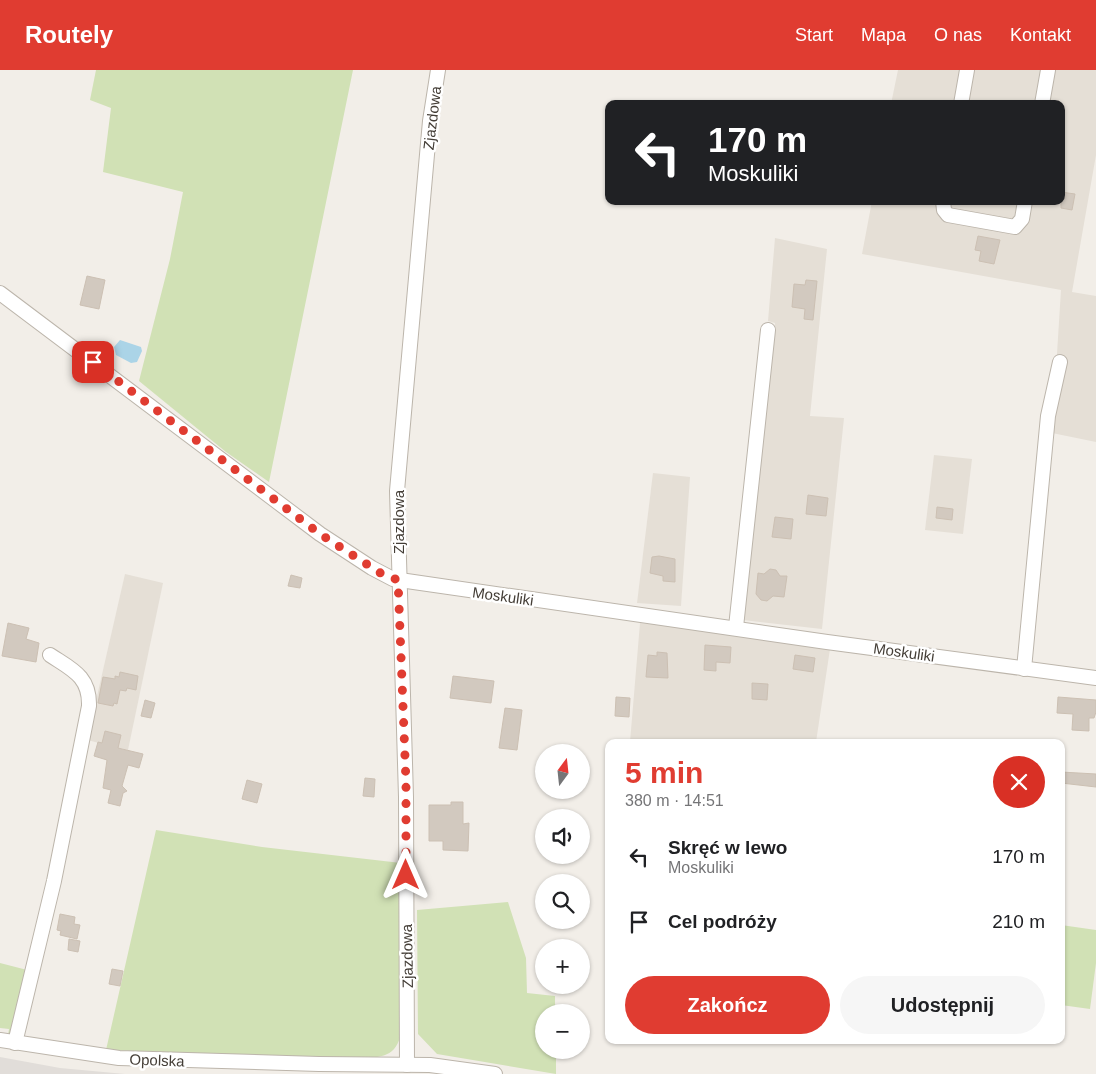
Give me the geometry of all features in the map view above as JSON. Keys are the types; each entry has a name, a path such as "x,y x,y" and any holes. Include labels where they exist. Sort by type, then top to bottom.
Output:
{"street":[{"name":"Zjazdowa","path":"407,1065 407,806 398,580 398,472 430,122 438,70"},
{"path":"962,100 967,70"},
{"path":"1043,100 1048,70"},
{"path":"943,205 944,210 948,215 1015,227 1022,219 1024,205"},
{"name":"Moskuliki","path":"0,293 320,534 377,571 398,580 1096,678"},
{"path":"736,628 768,330"},
{"path":"1024,669 1048,416 1060,362"},
{"path":"15,1043 54,881 89,706 89,696 80,675 50,655"},
{"name":"Opolska","path":"0,1040 90,1055 136,1059 447,1066 495,1074"}],"shaded area":[{"path":"898,70 1096,70 1096,155 1072,292 1096,296 1096,442 1052,433 1061,290 862,254 871,205 1065,205 1065,100 892,100"},
{"path":"775,238 827,249 810,416 844,418 822,629 743,620 775,323 768,321"},
{"path":"934,455 972,459 963,534 925,530"},
{"path":"653,473 690,477 681,606 637,603"},
{"path":"125,574 163,583 128,750 87,740"},
{"path":"640,623 678,626 830,649 816,739 630,739"},
{"path":"0,1057 60,1068 125,1074 0,1074"}],"green space":[{"path":"96,70 353,70 269,482 226,452 139,381 170,259 183,192 103,172 111,108 90,100"},
{"path":"156,830 262,847 401,863 402,1028 394,1049 384,1055 361,1059 106,1050"},
{"path":"508,902 526,958 527,993 555,996 555,1004 535,1004 535,1059 556,1059 556,1074 437,1054 418,1034 417,910"},
{"path":"1065,926 1096,930 1096,963 1090,1009 1065,1006"},
{"path":"0,963 31,971 15,1037 8,1035 9,1029 0,1028"}],"water":[{"path":"120,340 141,347 142,351 137,362 131,363 116,355 114,347"}],"building":[{"path":"1065,193 1075,194 1072,210 1061,208 1061,205 1065,205"},
{"path":"978,236 1000,240 994,264 979,261 981,251 975,250"},
{"path":"87,276 105,280 99,309 80,305"},
{"path":"806,280 817,281 813,320 804,319 805,309 792,307 794,284 805,285"},
{"path":"808,495 828,498 826,516 806,514"},
{"path":"937,507 953,509 952,520 936,518"},
{"path":"775,517 793,519 791,539 772,537"},
{"path":"659,556 675,559 675,582 663,581 663,576 650,573 652,557"},
{"path":"770,569 776,570 780,576 787,576 784,597 773,596 767,601 761,600 756,594 758,573 764,574"},
{"path":"291,575 302,578 300,588 288,586"},
{"path":"8,623 29,628 26,639 39,643 36,662 2,656"},
{"path":"705,645 731,647 730,663 716,662 716,671 704,670"},
{"path":"657,652 667,653 668,678 646,677 648,655 657,656"},
{"path":"795,655 815,658 813,672 793,669"},
{"path":"120,672 138,676 136,690 127,688 126,691 120,690 117,704 114,703 113,706 98,703 103,677 115,679 115,676 119,677"},
{"path":"453,676 494,681 491,703 450,698"},
{"path":"752,683 768,684 767,700 752,699"},
{"path":"616,697 630,698 629,717 615,716"},
{"path":"1058,697 1096,700 1094,718 1089,718 1089,731 1072,730 1073,714 1057,713"},
{"path":"145,700 155,703 151,718 141,716"},
{"path":"505,708 522,710 517,750 499,748"},
{"path":"105,731 121,735 118,748 143,754 139,768 128,765 122,786 127,791 123,793 120,806 108,803 111,790 103,788 107,760 94,756 98,742 102,743"},
{"path":"1065,772 1096,774 1096,787 1065,783"},
{"path":"365,778 375,779 374,797 363,796"},
{"path":"247,780 262,784 257,803 242,799"},
{"path":"451,802 463,802 463,824 469,823 468,851 443,850 443,841 429,841 429,805 451,805"},
{"path":"60,914 75,917 74,924 80,925 77,939 60,935 61,931 57,930"},
{"path":"69,939 80,941 78,952 68,950"},
{"path":"112,969 123,971 120,986 109,984"}],"route":[{"path":"93,362 320,534 382,574 398,580 406,782 406,875"}]}
